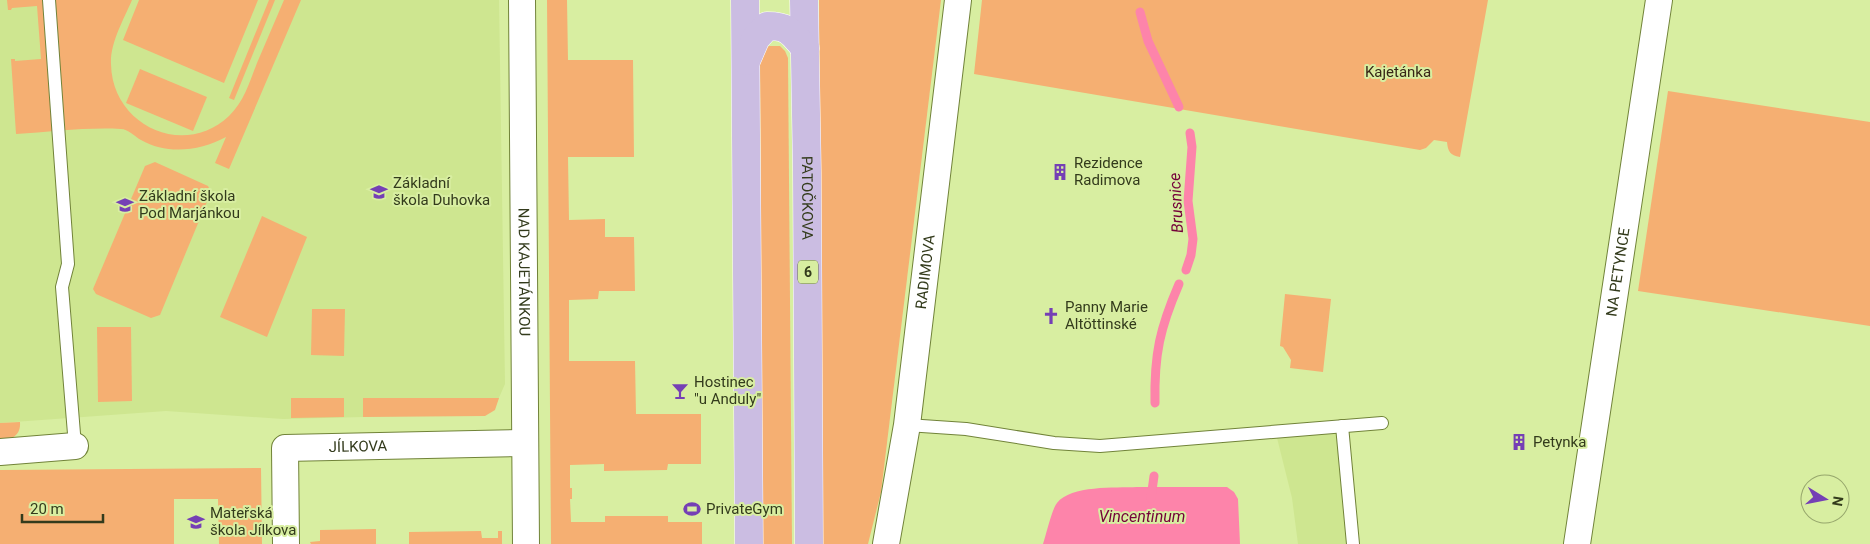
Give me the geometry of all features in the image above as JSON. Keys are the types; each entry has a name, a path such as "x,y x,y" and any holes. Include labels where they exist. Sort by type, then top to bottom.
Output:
{"main road":[{"path":"745,0 749,544"},
{"name":"PATOČKOVA","path":"804,0 808,181 809,544"},
{"path":"746,62 756,38 767,26 783,26 805,48"}],"street":[{"name":"NAD KAJETÁNKOU","path":"522,0 526,544"},
{"name":"RADIMOVA","path":"886,544 907,425 958,0"},
{"name":"NA PETYNCE","path":"1577,544 1659,0"},
{"name":"JÍLKOVA","path":"286,544 285,448 526,443"},
{"path":"0,452 74,446"}],"lane":[{"path":"49,0 68,264 62,287 74,446"},
{"path":"907,425 1100,446 1382,423"},
{"path":"1342,426 1353,544"}],"shaded area":[{"path":"0,0 499,0 505,384 494,409 484,414 283,419 166,411 0,423"},
{"path":"1338,432 1349,544 1298,544 1292,498 1277,438"}],"green space":[{"path":"7,0 132,0 118,31 111,56 114,86 123,104 137,119 153,129 172,135 191,135 211,129 229,116 239,104 284,0 301,0 229,169 215,163 226,137 195,148 172,149 151,145 124,129 82,129 16,134 11,59 15,59 15,61 41,59 37,6 8,10"},
{"path":"139,0 258,0 224,83 123,40"},
{"path":"269,0 275,0 234,100 229,98"},
{"path":"547,0 567,0 568,60 633,60 634,157 568,157 569,220 605,219 605,237 634,237 635,291 599,291 598,299 569,300 569,361 635,361 636,414 701,414 701,464 668,464 667,470 604,471 604,464 570,465 570,488 572,488 572,499 570,499 571,522 605,522 605,516 668,516 668,522 702,522 702,544 551,544"},
{"path":"819,0 941,0 881,492 868,544 822,544"},
{"name":"Kajetánka","path":"982,0 1488,0 1460,157 1450,152 1447,142 1434,140 1426,148 1420,150 974,74"},
{"path":"769,46 780,46 788,58 792,544 762,544 760,59 763,51"},
{"path":"140,69 207,97 193,131 126,103"},
{"path":"1668,91 1870,122 1870,326 1638,291"},
{"path":"155,162 208,186 211,192 160,315 151,318 96,294 93,289 145,166"},
{"path":"262,216 307,237 267,337 220,317"},
{"path":"1285,294 1331,299 1323,372 1290,368 1291,360 1283,347 1280,346"},
{"path":"312,309 345,309 344,356 311,355"},
{"path":"97,327 131,327 132,401 98,402"},
{"path":"291,398 344,398 344,417 291,418"},
{"path":"363,398 499,398 495,410 485,416 363,417"},
{"path":"20,422 19,430 15,436 0,441 0,423"},
{"path":"261,468 262,544 219,544 218,499 174,499 174,544 0,544 0,470"},
{"path":"376,529 376,544 311,544 310,542 320,541 320,530"},
{"path":"481,531 482,538 498,538 498,531 502,531 502,544 409,544 409,532"}],"water":[{"name":"Vincentinum","path":"1137,487 1227,487 1234,492 1238,499 1240,544 1043,544 1055,506 1064,497 1083,490"}],"waterway":[{"name":"Brusnice","path":"1140,12 1148,41 1179,107"},
{"name":"Brusnice","path":"1186,270 1191,255 1193,239 1188,201 1192,147 1190,133"},
{"name":"Brusnice","path":"1155,403 1157,355 1167,314 1179,284"},
{"name":"Brusnice","path":"1151,498 1154,476"}],"place":[{"name":"Rezidence Radimova","path":"1060,172"},
{"name":"Základní škola Duhovka","path":"379,192"},
{"name":"Základní škola Pod Marjánkou","path":"125,205"},
{"name":"Panny Marie Altöttinské","path":"1051,316"},
{"name":"Hostinec \"u Anduly\"","path":"680,391"},
{"name":"Petynka","path":"1519,442"},
{"name":"PrivateGym","path":"692,509"},
{"name":"Mateřská škola Jílkova","path":"196,522"}]}
